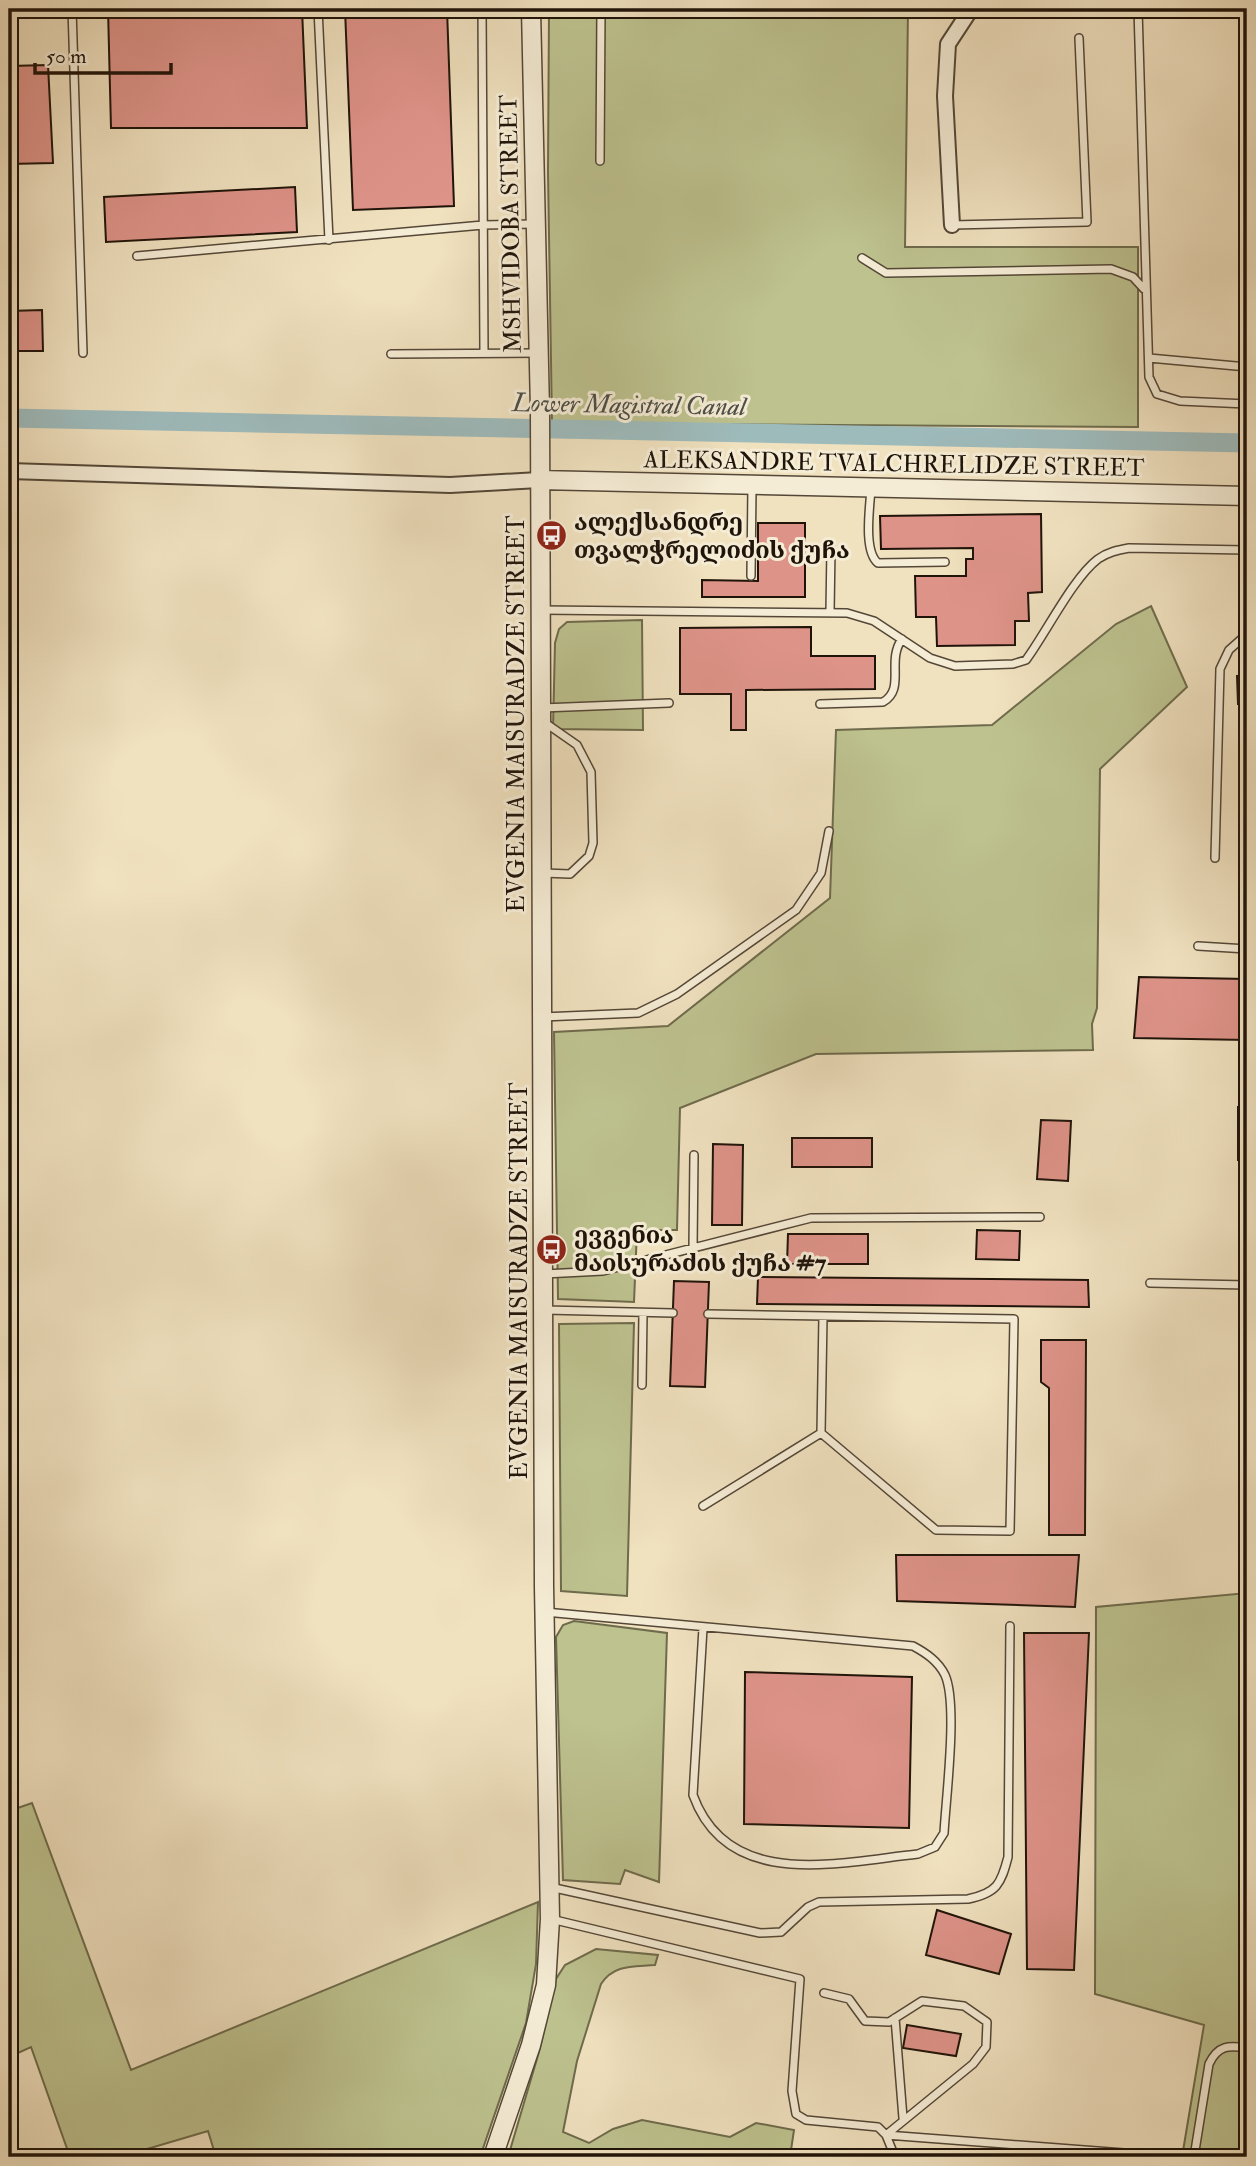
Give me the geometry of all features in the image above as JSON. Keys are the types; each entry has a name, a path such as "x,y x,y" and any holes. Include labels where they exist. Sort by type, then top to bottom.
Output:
{"street":[{"name":"MSHVIDOBA STREET","path":"531,9 540,411 539,480"},
{"path":"952,225 945,96 948,44 971,9"},
{"path":"9,471 450,485 539,480"},
{"name":"ALEKSANDRE TVALCHRELIDZE STREET","path":"539,480 1247,496"},
{"name":"EVGENIA MAISURADZE STREET","path":"494,2157 531,2045 546,1985 550,1919 545,1612 539,480"}],"lane":[{"path":"72,9 83,353"},
{"path":"318,9 329,240"},
{"path":"482,9 484,354"},
{"path":"600,161 601,9"},
{"path":"1138,9 1144,289 1149,377 1157,394 1180,401 1247,404"},
{"path":"952,225 1087,222 1079,38"},
{"path":"137,256 483,225 536,224"},
{"path":"862,258 886,273 1111,269 1133,277 1144,289"},
{"path":"391,354 538,353"},
{"path":"1149,358 1247,367"},
{"path":"751,576 752,485"},
{"path":"871,487 869,548 872,558 878,562 945,562"},
{"path":"830,612 831,548"},
{"path":"541,610 847,612 874,621 930,658 955,666 1013,664 1026,660 1084,574 1112,551 1129,548 1247,550"},
{"path":"1215,858 1220,668 1228,650 1247,634"},
{"path":"820,704 883,702 891,698 894,691 895,651 902,639"},
{"path":"541,714 669,703"},
{"path":"541,714 577,745 591,772 593,843 589,856 570,874 541,873"},
{"path":"542,1017 638,1013 677,994 796,911 821,873 830,831"},
{"path":"1198,946 1247,949"},
{"path":"693,1248 694,1155"},
{"path":"544,1274 603,1271 811,1217 1040,1217"},
{"path":"1150,1283 1247,1285"},
{"path":"545,1310 673,1313"},
{"path":"642,1385 643,1313"},
{"path":"708,1314 1014,1319 1010,1531 936,1530 821,1433"},
{"path":"821,1433 823,1316"},
{"path":"703,1506 821,1433"},
{"path":"545,1612 913,1646 928,1654 945,1675 951,1699 944,1833 935,1847 918,1854 801,1866 762,1861 738,1850 717,1833 705,1820 693,1795 703,1628"},
{"path":"550,1887 760,1933 781,1932 808,1907 819,1902 968,1899 987,1895 996,1887 1008,1857 1010,1626"},
{"path":"550,1919 800,1979 792,2091 796,2114 806,2120 878,2127 886,2135 895,2157"},
{"path":"824,1993 849,1999 865,2021 889,2022 922,2001 964,2006 987,2022 986,2047 972,2064 903,2118 886,2135"},
{"path":"894,2018 903,2118"},
{"path":"1194,2157 1209,2064 1219,2049 1230,2045 1247,2048"},
{"path":"886,2135 1137,2154 1141,2157"}],"green space":[{"path":"549,9 908,9 905,247 1138,247 1138,427 552,423 548,172"},
{"path":"1151,606 1187,687 1100,769 1097,1008 1092,1024 1093,1050 816,1054 680,1108 677,1230 637,1230 634,1302 558,1299 554,1032 668,1026 830,898 836,730 992,725 1116,624"},
{"path":"642,620 643,730 553,729 555,643 559,629 567,622"},
{"path":"634,1323 627,1596 561,1591 559,1324"},
{"path":"1247,1593 1247,2157 1182,2157 1204,2025 1095,1994 1096,1607"},
{"path":"574,1621 667,1633 659,1882 625,1870 620,1884 563,1880 556,1637 563,1625"},
{"path":"32,1803 131,2070 538,1902 536,1964 526,2023 480,2157 216,2157 208,2131 120,2157 70,2157 31,2047 9,2057 9,1811"},
{"path":"596,1949 658,1955 655,1965 618,1970 601,1984 577,2061 563,2132 589,2143 613,2129 642,2120 730,2137 756,2123 794,2130 790,2157 508,2157 539,2052 556,1979 565,1965"}],"building":[{"path":"108,9 302,9 307,128 111,128"},
{"path":"345,9 447,9 454,206 353,210"},
{"path":"48,65 53,163 9,164 9,66"},
{"path":"295,187 297,232 106,242 104,197"},
{"path":"42,310 43,351 9,351 9,311"},
{"path":"1041,514 1042,592 1028,593 1029,621 1015,621 1015,645 937,646 936,617 916,617 915,576 966,576 966,559 973,559 973,548 881,549 880,516"},
{"path":"758,523 805,523 805,597 702,597 702,580 758,581"},
{"path":"811,627 811,656 875,656 875,689 746,690 746,730 731,730 731,694 680,694 680,628"},
{"path":"1237,676 1247,676 1247,704 1238,704"},
{"path":"1139,977 1247,979 1247,1040 1134,1038"},
{"path":"1238,1107 1247,1108 1247,1160 1238,1160"},
{"path":"1041,1120 1071,1121 1068,1181 1037,1179"},
{"path":"792,1138 872,1138 872,1167 792,1167"},
{"path":"713,1144 743,1145 742,1225 712,1225"},
{"path":"977,1230 1020,1231 1019,1260 976,1259"},
{"path":"788,1234 868,1234 868,1264 787,1264"},
{"path":"758,1277 1088,1280 1089,1307 757,1304"},
{"path":"674,1281 709,1282 705,1387 670,1386"},
{"path":"1242,1297 1247,1297 1247,1346 1242,1346"},
{"path":"1041,1340 1086,1340 1085,1535 1049,1535 1049,1388 1041,1382"},
{"path":"896,1555 1079,1555 1075,1607 897,1601"},
{"path":"1024,1633 1089,1633 1074,1970 1027,1969"},
{"path":"745,1672 912,1677 909,1828 744,1824"},
{"path":"937,1910 1011,1934 999,1974 926,1955"},
{"path":"907,2025 961,2034 956,2056 903,2048"},
{"path":"901,2151 969,2156 900,2157"}],"waterway":[{"name":"Lower Magistral Canal","path":"9,418 1247,443"}],"place":[{"name":"ალექსანდრე თვალჭრელიძის ქუჩა","path":"551,536"},
{"name":"ევგენია მაისურაძის ქუჩა #7","path":"551,1249"}]}
